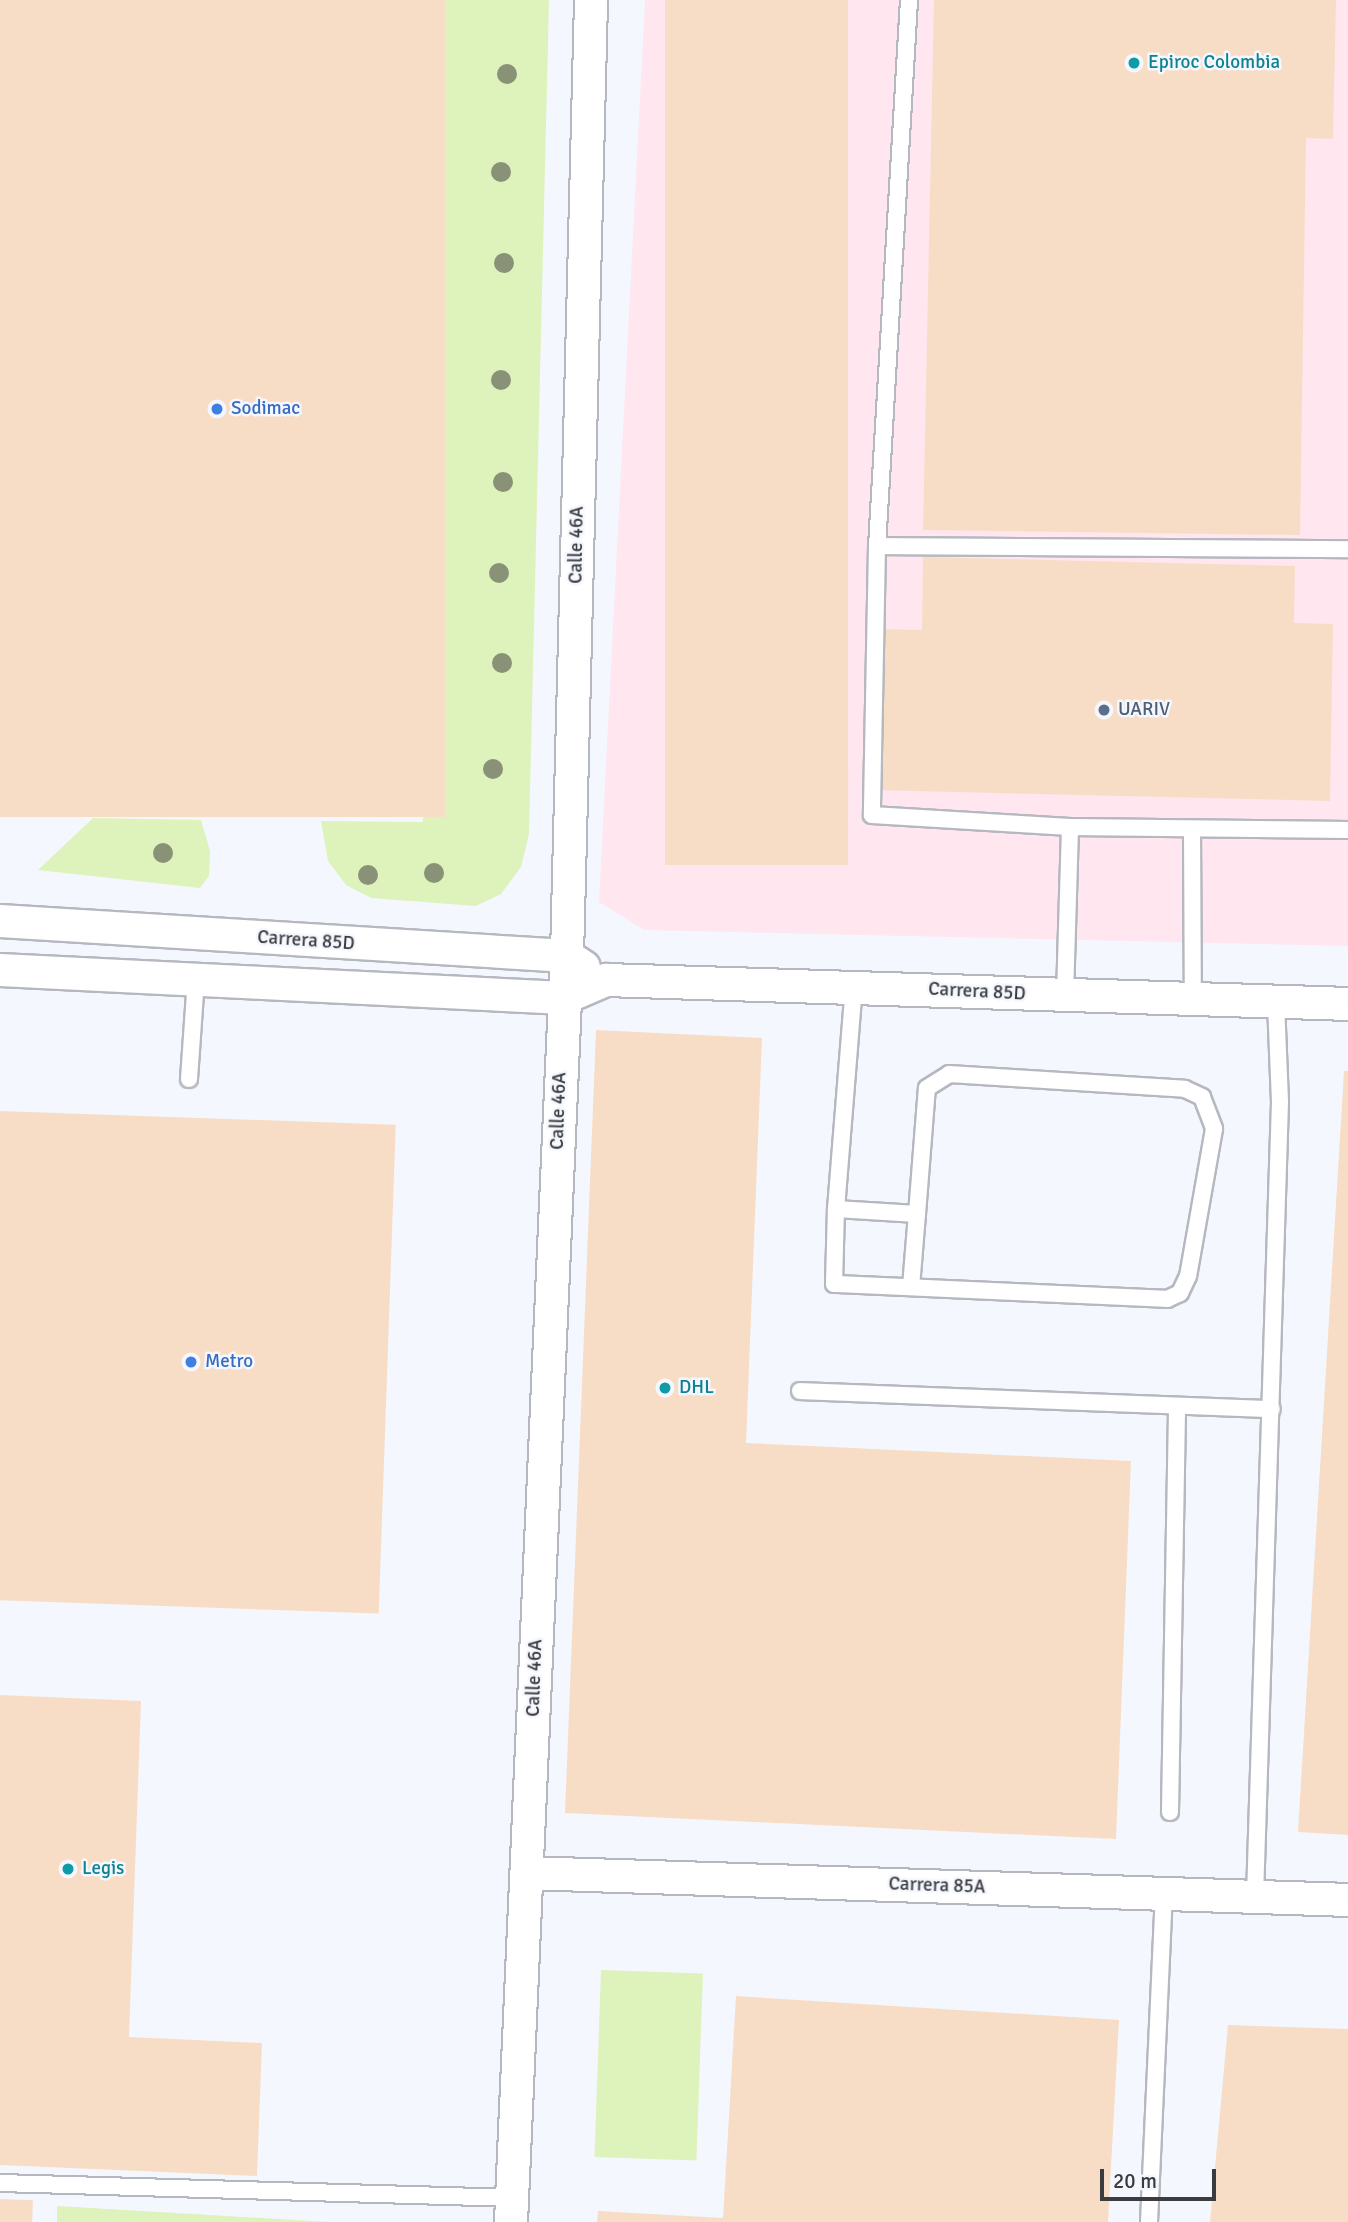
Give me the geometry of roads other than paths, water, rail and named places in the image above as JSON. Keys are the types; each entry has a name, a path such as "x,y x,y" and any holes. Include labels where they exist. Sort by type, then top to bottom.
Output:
{"street":[{"name":"Calle 46A","path":"512,2210 566,956 591,0"},
{"name":"Carrera 85D","path":"0,921 566,956 606,980"},
{"name":"Carrera 85D","path":"0,970 564,998 606,980 1348,1004"},
{"name":"Carrera 85A","path":"527,1873 1348,1900"}],"lane":[{"path":"909,0 877,546 872,815 1192,831 1348,830"},
{"path":"877,546 1348,549"},
{"path":"1065,996 1070,827"},
{"path":"1192,831 1193,999"},
{"path":"189,1079 196,980"},
{"path":"854,986 836,1209 834,1284 1167,1299 1180,1293 1188,1276 1214,1129 1210,1109 1202,1097 1185,1089 949,1074 927,1088 911,1287"},
{"path":"1255,1897 1280,1102 1276,1002"},
{"path":"836,1209 917,1214"},
{"path":"800,1391 1272,1409"},
{"path":"1170,1812 1177,1407"},
{"path":"1149,2222 1164,1894"},
{"path":"0,2183 512,2210"}],"place":[{"name":"Epiroc Colombia","path":"1134,63"},
{"name":"Sodimac","path":"217,409"},
{"name":"UARIV","path":"1104,710"},
{"name":"Metro","path":"191,1362"},
{"name":"DHL","path":"665,1388"},
{"name":"Legis","path":"68,1869"}]}
